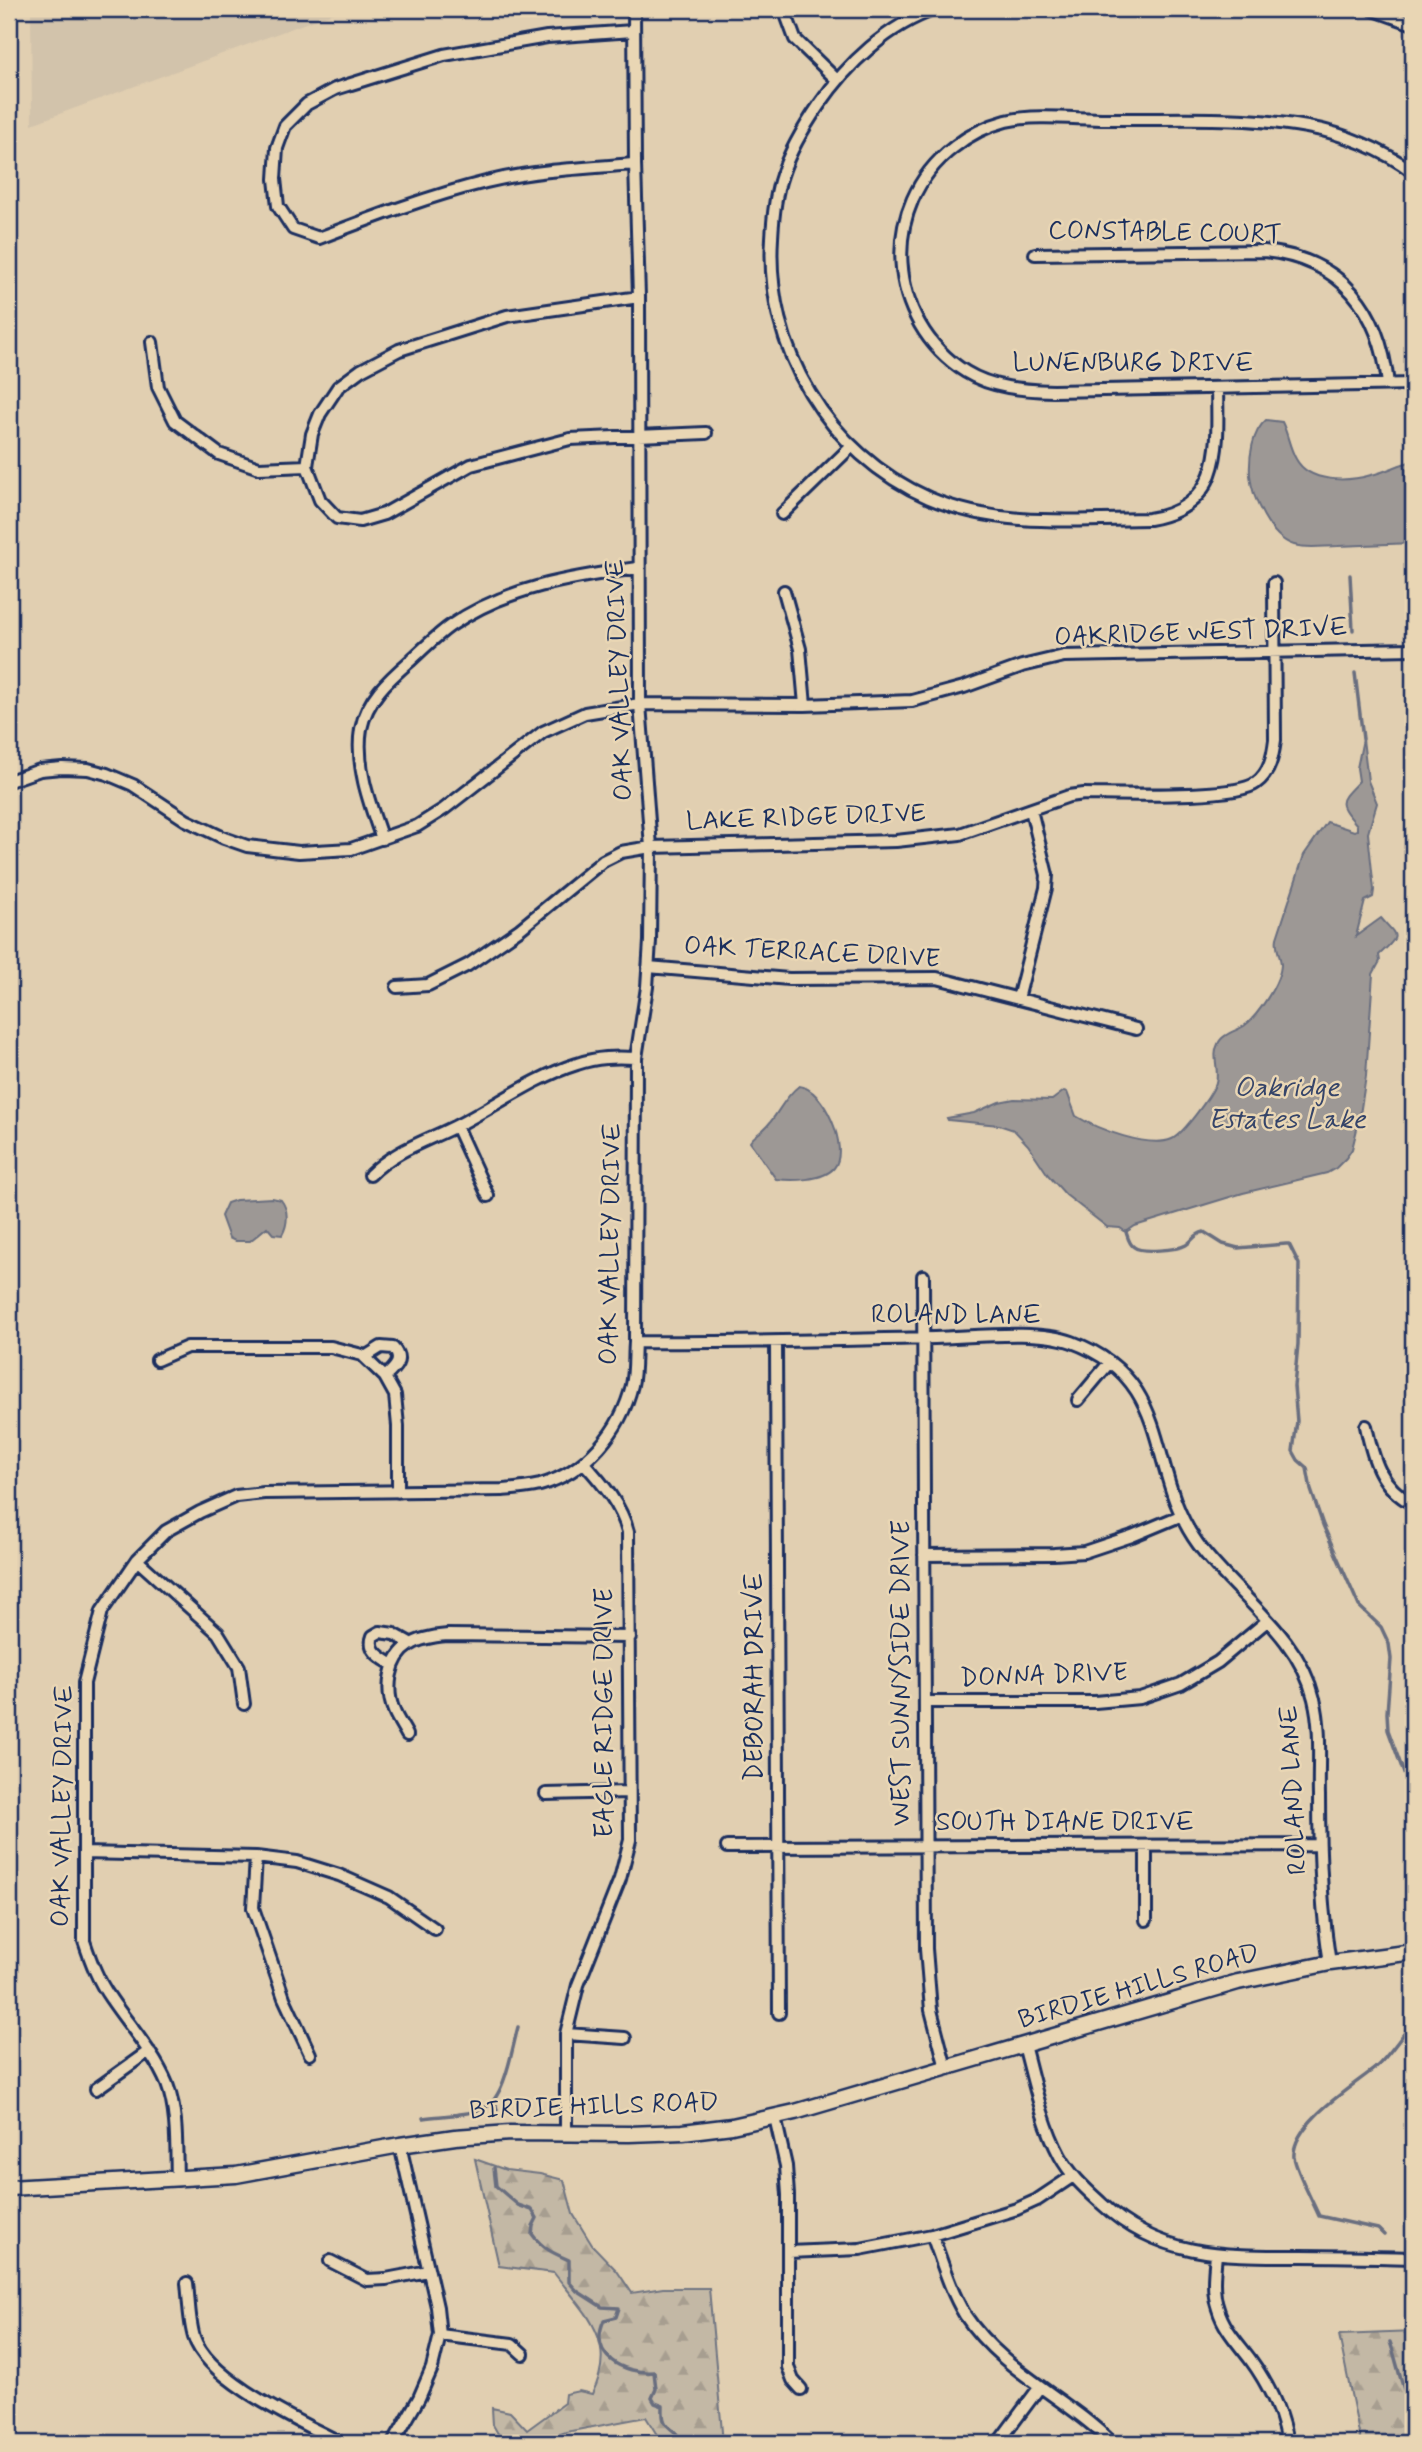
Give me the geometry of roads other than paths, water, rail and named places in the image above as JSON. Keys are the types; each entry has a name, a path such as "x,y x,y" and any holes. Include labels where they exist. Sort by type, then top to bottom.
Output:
{"main road":[{"name":"BIRDIE HILLS ROAD","path":"9,2188 236,2175 400,2145 510,2133 682,2132 732,2126 775,2117 1238,1982 1330,1963 1413,1952"}],"street":[{"name":"OAK VALLEY DRIVE","path":"177,2180 176,2134 167,2085 149,2051 95,1974 84,1941 85,1682 102,1611 137,1560 166,1531 236,1496 264,1493 516,1489 542,1485 584,1464 603,1444 626,1402 632,1384 635,1342 636,1058 648,967 651,847 640,704 639,297 634,9"},
{"path":"784,9 795,39 836,79"},
{"path":"936,9 889,34 836,79 802,131 782,175 773,223 771,269 780,324 804,386 825,417 852,446 895,480 963,510 1026,521 1149,519 1162,517 1183,507 1205,485 1214,467 1218,447 1217,389"},
{"path":"1371,9 1413,24"},
{"path":"633,31 547,37 444,55 335,89 307,104 285,126 277,148 275,179 278,206 293,229 319,238 390,211 487,182 558,171 635,164"},
{"name":"LUNENBURG DRIVE","path":"1412,169 1344,137 1264,121 1046,118 1008,121 978,131 953,147 932,168 915,193 904,222 900,251 910,306 921,328 941,353 966,373 995,385 1025,390 1413,384"},
{"name":"CONSTABLE COURT","path":"1035,254 1264,251 1290,255 1314,264 1339,281 1351,291 1368,313 1381,342 1388,384"},
{"path":"639,297 507,316 399,350 361,370 338,387 320,414 312,434 307,466 320,500 337,518 360,520 384,514 471,465 570,439 706,433"},
{"path":"152,342 158,387 176,421 219,454 249,465 259,468 307,466"},
{"path":"782,514 852,446"},
{"path":"382,839 362,771 361,731 370,704 388,681 449,627 484,607 524,590 568,578 638,568"},
{"name":"LAKE RIDGE DRIVE","path":"397,987 428,985 468,965 520,929 603,861 621,852 651,847 895,842 960,834 1069,796 1226,792 1255,785 1270,765 1275,740 1274,583"},
{"path":"784,592 800,649 805,705"},
{"name":"OAKRIDGE WEST DRIVE","path":"9,781 40,770 88,769 133,785 186,820 224,838 268,850 326,852 351,849 418,826 543,732 585,713 640,704 805,705 912,701 964,687 1022,666 1064,656 1413,649"},
{"path":"1018,999 1046,888 1047,874 1031,810"},
{"name":"OAK TERRACE DRIVE","path":"648,967 789,979 937,978 1136,1029"},
{"path":"370,1175 397,1153 456,1126 546,1077 576,1064 607,1056 636,1058"},
{"path":"456,1126 488,1196"},
{"name":"WEST SUNNYSIDE DRIVE","path":"923,1276 928,1986 946,2068"},
{"name":"ROLAND LANE","path":"635,1342 1048,1337 1070,1341 1091,1350 1133,1384 1150,1414 1180,1516 1211,1561 1286,1641 1299,1660 1314,1695 1318,1733 1319,1845 1330,1963"},
{"name":"DEBORAH DRIVE","path":"776,1342 779,2012"},
{"path":"157,1360 187,1347 331,1347 365,1357 385,1377 395,1395 398,1492"},
{"path":"365,1357 381,1348 393,1348 399,1361 385,1377"},
{"path":"1078,1400 1109,1363"},
{"path":"1366,1426 1380,1475 1398,1494 1413,1504"},
{"name":"EAGLE RIDGE DRIVE","path":"566,2134 566,2034 578,1985 620,1879 630,1840 628,1532 613,1498 584,1464"},
{"path":"924,1555 1084,1552 1180,1516"},
{"path":"137,1560 218,1633 239,1667 244,1704"},
{"name":"DONNA DRIVE","path":"925,1702 1095,1702 1140,1698 1181,1684 1218,1662 1267,1621"},
{"path":"393,1665 374,1652 371,1645 373,1636 380,1632 394,1634 412,1644"},
{"path":"407,1735 393,1709 389,1679 393,1665 412,1644 448,1635 630,1637"},
{"path":"546,1794 629,1792"},
{"name":"SOUTH DIANE DRIVE","path":"727,1847 1319,1845"},
{"path":"1146,1846 1146,1920"},
{"path":"85,1853 256,1857 298,1862 339,1875 388,1897 435,1929"},
{"path":"256,1857 253,1908 284,1998 310,2054"},
{"path":"566,2034 625,2038"},
{"path":"1024,2045 1050,2136 1073,2176 1116,2218 1132,2228 1160,2242 1216,2255 1413,2258"},
{"path":"96,2089 149,2051"},
{"path":"775,2117 786,2166 788,2367 793,2380 801,2389"},
{"path":"394,2443 432,2368 440,2335 437,2307 400,2145"},
{"path":"788,2252 860,2249 932,2235 1037,2200 1073,2176"},
{"path":"932,2235 952,2290 978,2332 1001,2357 1039,2388 1094,2426 1112,2443"},
{"path":"1216,2255 1214,2292 1217,2308 1232,2338 1267,2384 1280,2413 1287,2443"},
{"path":"330,2261 367,2280 428,2271"},
{"path":"187,2283 194,2338 211,2364 229,2380 341,2443"},
{"path":"440,2335 512,2344 523,2354"},
{"path":"998,2443 1039,2388"}],"water":[{"path":"1266,420 1282,422 1296,459 1302,467 1310,473 1329,479 1361,477 1413,461 1413,543 1304,547 1285,541 1264,516 1251,484 1252,445 1257,431"},
{"name":"Oakridge Estates Lake","path":"1363,739 1368,781 1377,803 1368,833 1374,890 1373,897 1365,901 1356,936 1381,918 1395,936 1379,955 1380,961 1373,974 1366,1076 1359,1121 1352,1149 1336,1168 1327,1173 1243,1193 1135,1226 1126,1232 1120,1228 1107,1227 1066,1195 1014,1130 999,1125 948,1120 947,1118 974,1113 999,1102 1014,1099 1052,1100 1064,1091 1067,1092 1076,1116 1110,1132 1150,1141 1162,1141 1177,1136 1196,1115 1215,1085 1215,1054 1220,1041 1250,1021 1268,998 1277,979 1281,964 1277,938 1304,855 1327,822 1357,830 1357,825 1346,811 1343,802 1347,793 1359,781 1357,768"},
{"path":"799,1086 808,1089 817,1097 832,1121 837,1134 838,1159 834,1168 815,1178 776,1179 750,1142 767,1126 789,1095"},
{"path":"272,1198 281,1200 285,1208 286,1226 282,1235 273,1234 267,1227 250,1241 235,1241 229,1238 221,1216 227,1203"}],"waterway":[{"path":"9,250 9,282"},
{"path":"1350,575 1353,630"},
{"path":"1355,673 1363,739"},
{"path":"1126,1232 1132,1246 1144,1250 1181,1247 1204,1232 1223,1244 1238,1248 1289,1244 1299,1264 1298,1344 1294,1386 1297,1421 1293,1451 1307,1468 1323,1525 1359,1606 1381,1627 1389,1644 1391,1659 1388,1730 1406,1779 1409,1877 1413,1891"},
{"path":"1384,2235 1378,2229 1319,2216 1294,2157 1296,2144 1313,2119 1375,2068 1413,2023"},
{"path":"423,2118 470,2113 491,2103 507,2072 518,2027"},
{"path":"495,2100 497,2110"},
{"path":"494,2168 496,2186 518,2205 532,2210 537,2218 532,2234 536,2239 549,2250 569,2260 569,2282 577,2291 602,2307 619,2308 616,2317 604,2320 600,2333 601,2344 611,2360 620,2366 654,2372 656,2389 652,2398 655,2403 663,2406 664,2420 676,2434 678,2443"},
{"path":"1390,2342 1413,2409"}]}
